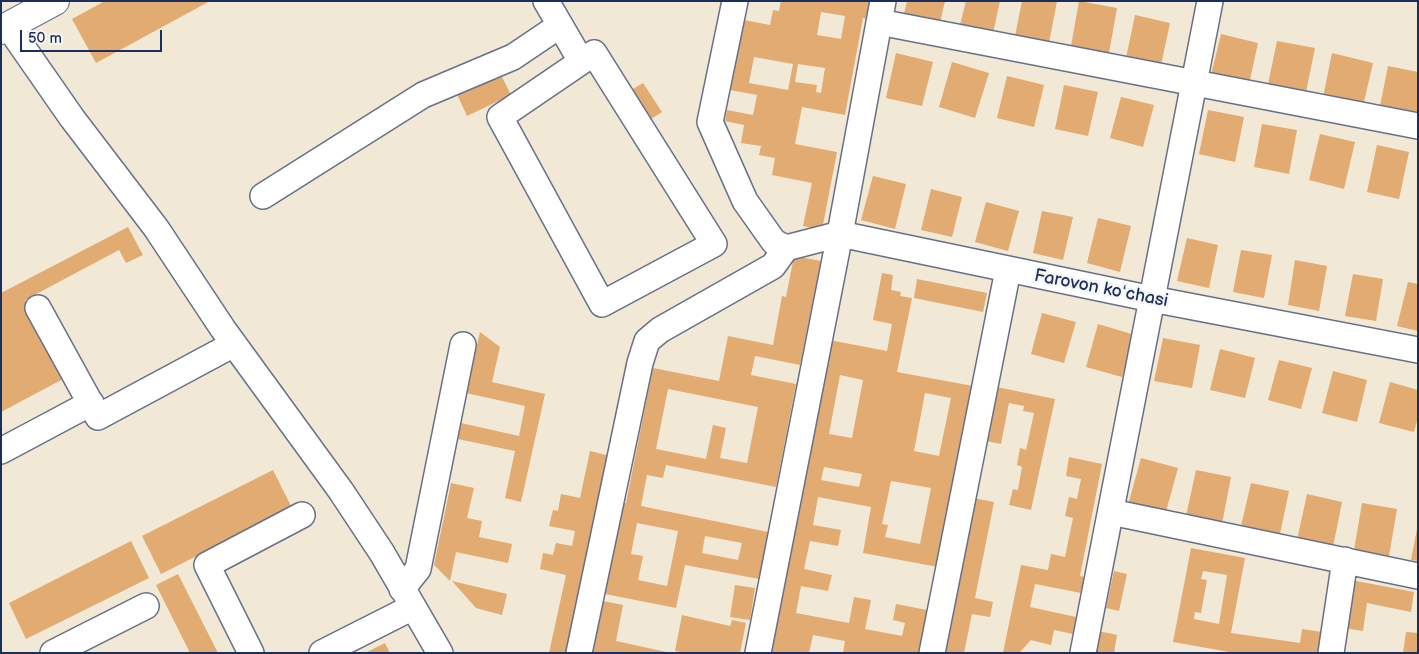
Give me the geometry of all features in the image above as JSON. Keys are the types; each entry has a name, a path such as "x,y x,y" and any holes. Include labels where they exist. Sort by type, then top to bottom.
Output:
{"main road":[{"path":"5,28 55,1"}],"street":[{"path":"546,1 580,61"},
{"path":"579,653 640,363 647,341 660,330 772,266 786,248 774,242 745,201 710,122 735,1"},
{"path":"1083,653 1210,1"},
{"path":"758,653 840,234 881,12 1194,84 1418,126"},
{"path":"263,196 423,94 514,57 559,26"},
{"path":"5,28 156,228 234,344 341,491 382,553 440,653"},
{"path":"594,53 714,244 602,304 500,117 580,61 594,53"},
{"name":"Farovon koʻchasi","path":"786,248 840,234 1152,299 1418,350"},
{"path":"932,653 1008,270"},
{"path":"38,308 98,417 234,344"},
{"path":"322,653 407,598 418,569 463,345"},
{"path":"1,451 91,403"},
{"path":"1111,512 1418,576"},
{"path":"251,653 207,565 302,515"},
{"path":"1331,653 1345,560"},
{"path":"53,653 146,606"}],"building":[{"path":"105,1 210,1 96,63 72,19"},
{"path":"781,1 872,1 868,19 863,18 845,115 802,107 795,144 837,152 822,230 803,226 812,183 772,175 775,158 759,155 761,146 741,143 744,125 725,121 727,110 753,115 757,95 730,90 733,79 730,79 739,19 770,25 773,10 779,11","holes":["821,12 845,16 841,39 817,35","754,57 793,64 788,90 749,83","798,64 825,68 821,93 816,92 817,85 795,82"]},
{"path":"907,1 945,1 940,23 904,14"},
{"path":"966,1 1000,1 993,33 960,25"},
{"path":"1022,1 1057,1 1049,43 1015,36"},
{"path":"1079,1 1117,8 1109,53 1071,46"},
{"path":"1135,15 1170,23 1161,65 1126,58"},
{"path":"1221,34 1258,43 1249,84 1211,75"},
{"path":"1277,41 1315,48 1306,92 1268,84"},
{"path":"896,53 933,62 922,106 886,98"},
{"path":"1332,53 1373,63 1363,106 1323,97"},
{"path":"952,62 989,73 975,118 939,107"},
{"path":"1388,66 1418,72 1418,113 1380,106"},
{"path":"499,71 511,95 467,116 456,92"},
{"path":"1007,76 1044,85 1034,127 997,118"},
{"path":"643,83 662,112 646,122 628,92"},
{"path":"1064,85 1098,92 1088,136 1055,129"},
{"path":"1121,97 1154,105 1143,147 1110,138"},
{"path":"1208,110 1244,117 1235,162 1199,154"},
{"path":"1262,124 1297,130 1289,174 1254,167"},
{"path":"1320,134 1355,142 1344,189 1309,180"},
{"path":"1377,145 1409,152 1399,199 1367,192"},
{"path":"873,176 906,184 895,229 861,220"},
{"path":"931,189 962,197 952,237 921,230"},
{"path":"986,202 1019,211 1008,251 975,242"},
{"path":"1042,211 1073,217 1063,260 1033,253"},
{"path":"1098,218 1131,226 1120,272 1087,263"},
{"path":"128,227 143,255 126,263 119,250 25,300 65,378 1,412 1,293"},
{"path":"1187,238 1218,245 1209,288 1177,281"},
{"path":"1241,250 1272,255 1264,298 1233,292"},
{"path":"794,256 821,261 800,365 755,356 751,375 796,384 776,487 666,465 663,478 647,475 641,506 768,532 759,579 685,565 676,608 605,594 623,503 626,503 653,368 719,381 728,336 773,345 782,296 786,297","holes":["668,389 758,407 747,463 720,458 726,428 713,425 706,459 656,449","637,523 678,531 667,586 638,580 643,556 631,554","705,536 742,543 738,560 702,553"]},
{"path":"1295,260 1327,266 1319,311 1288,305"},
{"path":"882,273 893,275 891,290 901,292 900,296 912,298 897,372 973,386 938,567 863,553 871,507 818,497 813,525 841,530 838,546 810,541 804,569 832,575 828,591 801,586 796,613 849,623 854,597 871,600 865,629 902,636 905,623 893,620 896,604 927,610 918,653 843,653 845,641 813,635 809,653 769,653 829,340 887,351 892,324 873,320","holes":["840,375 863,380 852,438 829,434","925,393 951,398 939,456 914,451","824,467 862,474 859,487 821,480","891,481 931,488 920,544 885,537 888,525 882,524"]},
{"path":"1353,274 1383,279 1376,321 1345,316"},
{"path":"917,279 987,293 983,312 914,298"},
{"path":"1408,282 1418,284 1418,331 1397,326"},
{"path":"1042,313 1076,322 1064,363 1031,354"},
{"path":"1098,324 1135,335 1122,377 1086,367"},
{"path":"480,332 500,347 492,382 545,394 521,502 505,498 515,451 458,439 461,423 519,436 525,406 466,393"},
{"path":"1163,338 1200,345 1192,388 1154,381"},
{"path":"1220,349 1255,358 1245,398 1210,390"},
{"path":"1279,360 1312,368 1301,409 1268,400"},
{"path":"1333,371 1367,380 1357,422 1322,413"},
{"path":"1390,382 1418,390 1418,417 1414,432 1379,423"},
{"path":"997,387 1055,399 1031,510 1009,505 1013,489 1018,490 1022,467 1017,465 1020,448 1026,450 1034,413 1023,411 1024,406 1009,403 1001,444 986,441"},
{"path":"590,451 610,456 569,653 549,653 566,575 540,569 543,553 553,555 556,543 572,546 575,531 549,526 553,510 558,511 561,494 580,498"},
{"path":"1069,457 1102,464 1080,576 1084,577 1081,593 1035,584 1030,607 1076,617 1073,634 1054,630 1051,645 1031,640 1019,653 1003,653 1021,565 1048,570 1051,554 1065,557 1073,518 1065,516 1069,497 1077,499 1081,479 1066,476"},
{"path":"1141,458 1178,468 1165,515 1128,505"},
{"path":"273,470 292,508 161,574 142,536"},
{"path":"1196,470 1231,477 1222,524 1186,516"},
{"path":"451,483 474,488 467,518 482,521 479,537 512,544 508,563 456,552 450,581 434,565"},
{"path":"1251,483 1289,491 1280,534 1241,526"},
{"path":"1307,494 1342,502 1333,547 1297,540"},
{"path":"973,498 994,502 975,598 993,602 990,617 972,614 964,653 942,653"},
{"path":"1362,503 1397,509 1389,556 1354,550"},
{"path":"1418,529 1418,561 1411,560"},
{"path":"131,541 149,578 26,639 9,603"},
{"path":"1191,548 1245,558 1231,633 1300,643 1302,629 1322,632 1320,653 1235,653 1173,642","holes":["1203,571 1227,575 1219,624 1194,619 1195,612 1201,613 1207,580 1201,579"]},
{"path":"1114,571 1127,574 1119,611 1106,608"},
{"path":"178,574 218,653 190,653 156,585"},
{"path":"1351,580 1414,592 1411,612 1367,603 1363,631 1344,628"},
{"path":"452,581 507,594 502,615 476,608"},
{"path":"735,585 755,588 750,620 730,617"},
{"path":"603,601 623,605 616,641 671,653 593,653"},
{"path":"682,615 730,626 732,620 746,623 740,653 685,653 675,651"},
{"path":"1098,631 1117,635 1114,653 1094,653"},
{"path":"1406,632 1418,633 1418,653 1403,653"},
{"path":"385,643 390,653 365,653"}]}
